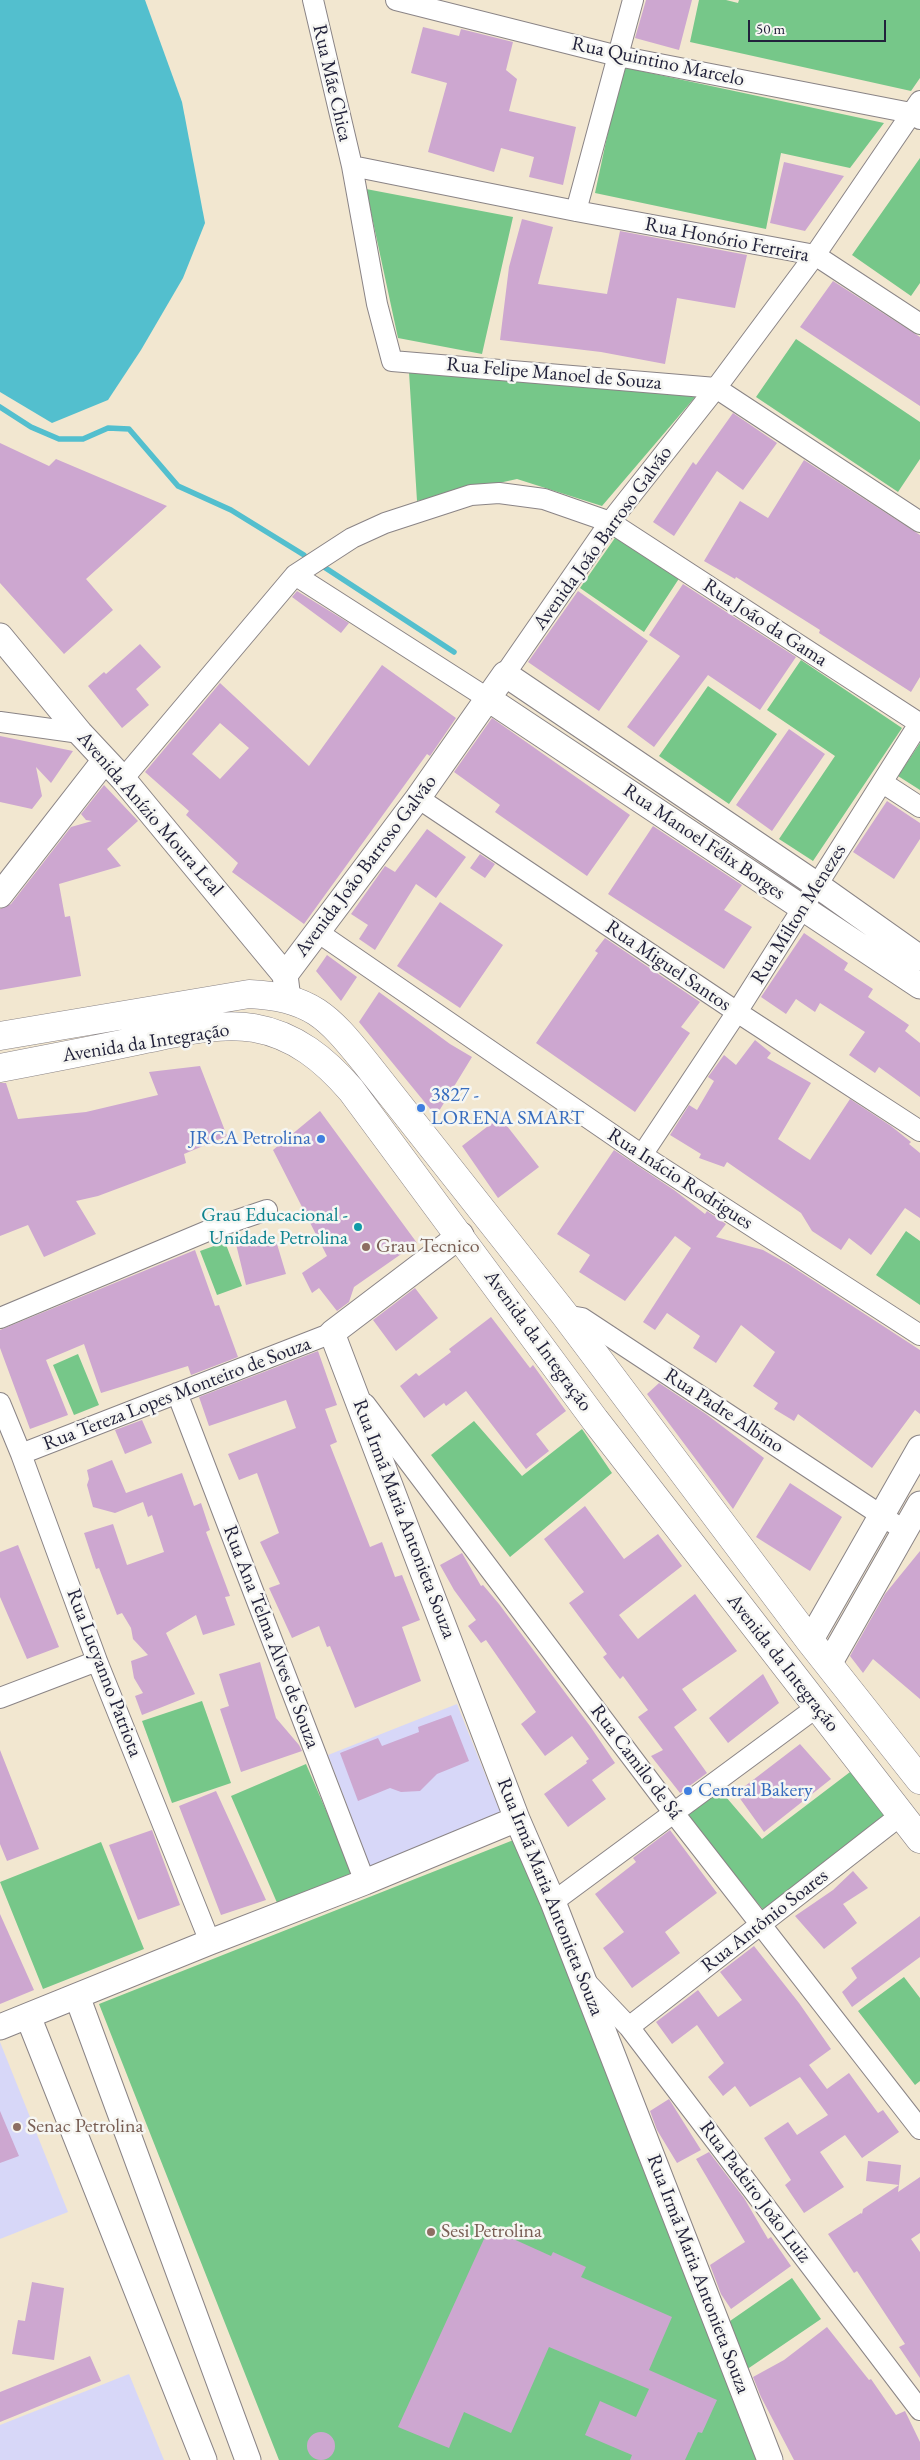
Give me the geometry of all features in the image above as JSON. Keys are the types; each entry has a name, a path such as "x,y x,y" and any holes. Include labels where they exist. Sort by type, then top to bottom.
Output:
{"main road":[{"name":"Avenida da Integração","path":"0,1036 249,994 286,986 320,1013 338,1028 565,1315 810,1641 920,1780"},
{"name":"Avenida da Integração","path":"0,1068 205,1029 254,1028 276,1034 300,1045 336,1072 461,1235 595,1420 920,1839"},
{"path":"561,1374 577,1376 590,1363 594,1354"},
{"path":"595,1420 604,1403 617,1397 625,1397"}],"street":[{"name":"Rua Mãe Chica","path":"313,0 352,166 377,304 392,361"},
{"name":"Rua Quintino Marcelo","path":"396,0 618,56 917,111"},
{"path":"576,211 633,0"},
{"name":"Avenida João Barroso Galvão","path":"286,986 319,932 418,798 610,522 716,388 815,256 917,111"},
{"name":"Rua Honório Ferreira","path":"352,166 815,256 920,324"},
{"name":"Rua Felipe Manoel de Souza","path":"392,361 716,388"},
{"path":"716,388 920,522"},
{"path":"123,780 295,575 352,538 385,523 471,495 498,493 536,498 610,522"},
{"name":"Rua João da Gama","path":"610,522 920,723"},
{"path":"295,575 487,698"},
{"name":"Avenida Anízio Moura Leal","path":"0,636 80,732 123,780 286,986"},
{"name":"Rua Manoel Félix Borges","path":"505,674 817,885 920,958"},
{"name":"Rua Manoel Félix Borges","path":"487,698 920,986"},
{"path":"0,722 80,732"},
{"name":"Rua Milton Menezes","path":"642,1155 737,1012 920,723"},
{"path":"0,895 105,760"},
{"path":"883,783 920,807"},
{"name":"Rua Miguel Santos","path":"418,798 737,1012 920,1131"},
{"name":"Rua Inácio Rodrigues","path":"319,932 642,1155 920,1335"},
{"path":"0,1318 217,1227 267,1210"},
{"path":"332,1333 461,1235"},
{"name":"Rua Padre Albino","path":"565,1315 582,1318 905,1531"},
{"name":"Rua Irmã Maria Antonieta Souza","path":"332,1333 517,1819 584,1980 770,2460"},
{"name":"Rua Tereza Lopes Monteiro de Souza","path":"21,1454 332,1333"},
{"name":"Rua Camilo de Sá","path":"355,1392 673,1812 763,1924 920,2129"},
{"name":"Rua Ana Telma Alves de Souza","path":"177,1393 365,1882"},
{"name":"Rua Lucyanno Patriota","path":"0,1404 21,1454 97,1661 210,1942"},
{"path":"810,1641 920,1448"},
{"path":"829,1664 919,1508"},
{"path":"0,1698 97,1661"},
{"path":"553,1902 817,1707"},
{"name":"Rua Antônio Soares","path":"629,2027 901,1815"},
{"path":"0,2027 365,1882 517,1819"},
{"name":"Rua Padeiro João Luiz","path":"584,1980 629,2027 920,2410"},
{"path":"77,1996 248,2460"},
{"path":"28,2016 204,2460"}],"shaded area":[{"path":"457,1704 503,1819 372,1871 328,1755"},
{"name":"Senac Petrolina","path":"0,2042 68,2212 0,2239"},
{"path":"129,2374 164,2460 0,2460 0,2425"}],"green space":[{"path":"699,0 726,0 738,3 739,0 920,0 920,78 911,91 690,42"},
{"path":"622,67 884,123 850,168 781,153 766,229 595,193"},
{"path":"920,158 920,283 911,296 852,255"},
{"path":"366,189 513,217 482,354 398,338"},
{"path":"796,339 920,422 920,459 898,492 756,397"},
{"path":"409,372 696,396 602,506 517,479 417,501"},
{"path":"617,535 680,577 644,632 580,588"},
{"path":"801,660 902,728 813,861 779,839 835,756 767,710"},
{"path":"708,686 777,734 729,804 659,756"},
{"path":"920,743 920,790 898,776"},
{"path":"906,1231 920,1241 920,1305 876,1275"},
{"path":"225,1242 242,1286 217,1295 200,1251"},
{"path":"78,1354 99,1405 74,1415 53,1365"},
{"path":"474,1421 522,1476 582,1429 612,1473 510,1557 431,1455"},
{"path":"202,1701 231,1783 172,1803 142,1721"},
{"path":"306,1764 353,1873 278,1905 231,1796"},
{"path":"854,1769 888,1813 766,1913 681,1811 720,1790 762,1839"},
{"name":"Sesi Petrolina","path":"516,1839 762,2460 279,2460 99,2004"},
{"path":"101,1842 144,1949 43,1989 0,1882"},
{"path":"904,1977 920,1998 920,2081 915,2085 858,2011"},
{"path":"792,2278 821,2319 746,2370 730,2321"}],"water":[{"path":"0,0 145,0 182,102 205,223 183,278 141,350 108,400 52,423 0,392"}],"building":[{"path":"646,0 692,0 679,50 635,38"},
{"path":"423,27 459,36 461,29 513,42 506,70 517,79 509,111 576,127 563,185 529,177 534,157 501,148 494,172 428,152 447,83 411,73"},
{"path":"784,162 844,176 805,231 770,223"},
{"path":"522,219 553,227 538,284 607,294 620,231 747,255 735,308 677,298 665,364 601,352 500,340 509,267"},
{"path":"833,281 920,337 920,406 800,327"},
{"path":"733,413 777,443 743,490 717,471 674,536 653,522 693,462 696,465"},
{"path":"0,443 49,466 56,459 167,506 86,579 113,610 64,654 0,583"},
{"path":"804,460 920,535 920,677 911,692 819,633 820,630 736,577 735,579 704,561 740,501 768,518"},
{"path":"683,584 796,657 760,710 708,675 654,747 627,727 680,656 649,635"},
{"path":"297,591 349,623 341,633 292,597"},
{"path":"578,591 648,641 599,711 528,662"},
{"path":"140,644 161,667 136,689 149,705 122,728 88,686 104,672 106,674"},
{"path":"382,665 456,718 430,756 427,754 304,924 232,872 238,863 186,815 189,811 145,772 220,683 309,766","holes":["220,723 249,748 220,779 192,754"]},
{"path":"492,718 630,815 587,876 495,812 500,805 454,772"},
{"path":"789,729 825,754 772,831 736,805"},
{"path":"0,736 73,751 51,783 36,767 42,796 32,809 0,802"},
{"path":"104,785 138,821 107,849 121,866 59,884 65,917 70,916 81,976 0,990 0,909 11,904 71,827 92,821 86,820 81,814"},
{"path":"887,801 920,823 920,839 894,879 853,852"},
{"path":"653,826 742,885 724,910 752,927 724,969 608,894"},
{"path":"427,829 466,857 436,898 416,884 375,950 359,939 368,925 351,914 385,866 395,872"},
{"path":"480,854 495,864 485,878 470,868"},
{"path":"440,902 503,945 460,1008 397,966"},
{"path":"804,933 848,963 844,970 873,989 868,997 909,1025 905,1031 920,1043 920,1097 879,1067 875,1073 849,1055 865,1032 820,1003 815,1012 796,999 786,1014 761,997"},
{"path":"605,938 700,1002 681,1027 690,1033 635,1112 536,1043 598,953 595,951"},
{"path":"327,955 357,977 341,1001 316,971"},
{"path":"379,992 450,1044 472,1057 436,1116 359,1022"},
{"path":"755,1040 771,1053 767,1058 811,1083 778,1139 810,1160 850,1099 891,1126 911,1142 909,1144 920,1153 920,1218 905,1208 871,1255 849,1238 841,1250 812,1231 801,1213 727,1162 724,1167 699,1158 701,1154 670,1135 689,1105 697,1110 714,1081 708,1077 724,1055 736,1065"},
{"path":"200,1066 227,1136 184,1154 186,1163 98,1196 76,1201 96,1234 44,1257 28,1225 0,1236 0,1083 6,1083 18,1119 86,1112 158,1095 149,1072"},
{"name":"Grau Tecnico","path":"320,1111 417,1243 354,1287 349,1302 337,1311 319,1288 312,1293 302,1273 327,1256 273,1150"},
{"path":"500,1117 539,1167 498,1198 462,1146"},
{"path":"614,1150 674,1190 705,1214 707,1211 726,1224 716,1237 763,1250 788,1264 920,1350 920,1414 915,1410 872,1468 798,1414 794,1421 774,1409 778,1403 753,1386 775,1352 741,1325 716,1363 693,1348 700,1336 667,1313 655,1330 643,1322 691,1248 675,1236 625,1301 579,1272 590,1255 557,1234"},
{"path":"274,1234 286,1274 246,1285 236,1244"},
{"path":"195,1250 215,1306 219,1305 238,1357 191,1375 188,1366 101,1393 84,1344 46,1360 68,1415 30,1429 0,1348 0,1330"},
{"path":"415,1288 438,1318 396,1351 373,1320"},
{"path":"491,1317 530,1368 533,1365 566,1411 536,1434 549,1451 526,1469 466,1391 446,1406 444,1403 424,1418 400,1386 416,1373 419,1376 451,1352 449,1349"},
{"path":"318,1351 337,1405 325,1409 337,1442 330,1445 370,1547 382,1542 395,1577 402,1575 420,1620 402,1627 421,1681 355,1708 330,1646 327,1647 319,1626 292,1638 269,1588 280,1584 260,1542 279,1533 257,1473 239,1480 228,1454 296,1428 286,1400 209,1426 199,1397"},
{"path":"659,1383 706,1414 764,1458 733,1509 647,1394"},
{"path":"142,1420 152,1443 125,1454 115,1430"},
{"path":"112,1460 126,1493 182,1473 194,1506 201,1503 210,1530 206,1532 230,1596 225,1597 235,1625 203,1635 196,1615 166,1633 195,1694 142,1715 135,1696 143,1693 134,1678 131,1661 148,1655 133,1639 131,1628 122,1613 117,1615 99,1568 96,1569 84,1533 113,1524 127,1565 164,1552 152,1515 148,1517 143,1502 115,1513 93,1507 87,1485 89,1479 87,1470"},
{"path":"790,1483 842,1517 810,1571 756,1537"},
{"path":"585,1506 624,1559 658,1534 682,1566 619,1615 638,1639 695,1594 737,1651 682,1689 697,1710 674,1727 707,1773 680,1793 651,1756 663,1750 638,1717 648,1710 623,1676 620,1679 603,1657 607,1654 569,1603 584,1592 544,1539"},
{"path":"18,1545 59,1647 27,1659 0,1597 0,1552"},
{"path":"920,1551 920,1699 873,1659 863,1673 850,1656 885,1594"},
{"path":"462,1553 481,1586 483,1585 499,1604 590,1726 615,1763 592,1780 606,1799 568,1827 544,1794 587,1763 586,1761 589,1759 572,1736 545,1756 521,1724 536,1712 486,1640 481,1643 468,1626 476,1620 454,1590 440,1565"},
{"path":"260,1662 276,1718 302,1751 241,1772 220,1709 229,1706 219,1674"},
{"path":"763,1674 779,1703 728,1743 709,1718"},
{"path":"451,1715 469,1761 437,1774 420,1791 401,1792 390,1788 358,1801 340,1753 378,1738 382,1746 419,1732 418,1727"},
{"path":"800,1744 831,1779 764,1832 736,1793"},
{"path":"0,1750 39,1849 7,1861 0,1844"},
{"path":"216,1791 266,1900 221,1915 179,1806"},
{"path":"152,1830 180,1905 138,1920 109,1845"},
{"path":"670,1830 717,1893 665,1932 680,1953 632,1988 603,1948 624,1932 595,1894 636,1862 633,1858"},
{"path":"853,1871 868,1888 843,1904 857,1923 824,1949 795,1916 833,1890"},
{"path":"0,1914 34,1990 0,2004"},
{"path":"920,1916 920,1957 852,2007 842,1992 857,1978 851,1968"},
{"path":"754,1946 799,2003 831,2049 809,2065 827,2089 849,2073 878,2113 883,2110 899,2132 862,2158 845,2135 820,2152 844,2187 804,2213 785,2185 791,2180 764,2138 788,2122 797,2135 828,2115 800,2077 750,2107 735,2086 723,2096 708,2077 724,2063 697,2025 672,2044 656,2022 698,1990 718,2017 742,2000 720,1972"},
{"path":"669,2099 701,2150 677,2163 657,2130 650,2111"},
{"name":"Senac Petrolina","path":"0,2111 19,2156 0,2163"},
{"path":"709,2152 744,2198 768,2239 771,2237 791,2266 731,2309 721,2294 710,2265 745,2242 696,2159"},
{"path":"868,2161 901,2165 899,2185 866,2181"},
{"path":"920,2177 920,2233 911,2239 920,2252 920,2378 899,2347 905,2344 857,2271 854,2273 828,2234 862,2214 863,2209 899,2185 898,2192"},
{"path":"489,2228 551,2256 553,2252 586,2267 581,2277 672,2317 649,2370 717,2400 702,2433 698,2432 685,2460 630,2460 632,2455 585,2435 600,2401 636,2417 649,2389 549,2347 511,2433 464,2412 449,2448 398,2427"},
{"path":"32,2282 64,2288 54,2360 12,2354 18,2320 25,2321"},
{"path":"827,2327 869,2380 871,2379 896,2415 905,2411 920,2442 920,2460 794,2460 761,2397 753,2377 784,2360"},
{"path":"90,2356 101,2381 0,2422 0,2392"},
{"path":"321,2432 331,2436 335,2446 331,2456 321,2460 311,2456 307,2446 311,2436"}],"waterway":[{"path":"0,407 31,427 59,439 83,439 108,428 129,429 178,486 231,510 304,555"},
{"path":"324,567 454,652"}],"place":[{"name":"3827 - LORENA SMART","path":"421,1108"},
{"name":"JRCA Petrolina","path":"321,1139"},
{"name":"Grau Educacional - Unidade Petrolina","path":"358,1227"},
{"name":"Grau Tecnico","path":"366,1247"},
{"name":"Central Bakery","path":"688,1791"},
{"name":"Senac Petrolina","path":"17,2127"},
{"name":"Sesi Petrolina","path":"431,2232"}]}
